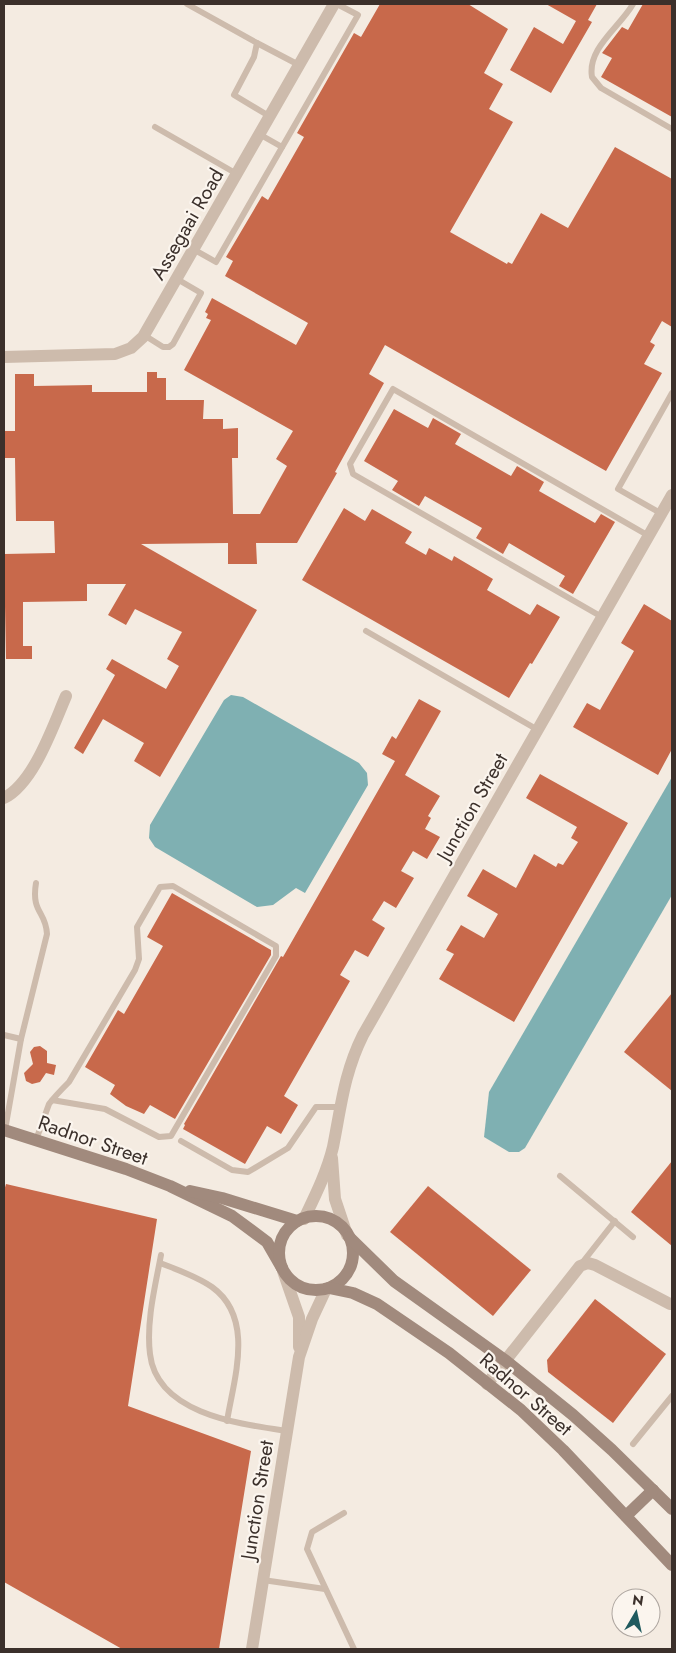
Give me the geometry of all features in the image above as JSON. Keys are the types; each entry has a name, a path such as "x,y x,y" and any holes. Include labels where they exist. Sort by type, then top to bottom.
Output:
{"street":[{"name":"Assegaai Road","path":"4,357 115,354 131,348 144,335 269,116 336,4"},
{"name":"Junction Street","path":"301,1220 315,1198 332,1148 348,1071 363,1035 672,495"},
{"path":"4,798 24,781 47,740 66,696"},
{"name":"Radnor Street","path":"4,1130 170,1186 301,1220"},
{"name":"Junction Street","path":"332,1148 335,1199 348,1236"},
{"name":"Radnor Street","path":"170,1186 232,1216 255,1232 273,1250 283,1270"},
{"path":"326,1218 339,1226 348,1236 352,1247 350,1267 338,1283 327,1288 314,1290 302,1287 291,1281 283,1270 279,1250 281,1242 290,1227 301,1220 326,1218"},
{"name":"Radnor Street","path":"348,1236 394,1281 506,1361 579,1421 672,1509"},
{"path":"487,1384 580,1266 588,1263 595,1265 671,1303"},
{"name":"Junction Street","path":"252,1649 299,1357 299,1317 283,1270"},
{"name":"Junction Street","path":"299,1357 312,1320 327,1288"},
{"name":"Radnor Street","path":"327,1288 353,1293 377,1304 449,1353 521,1410 563,1450 672,1564"},
{"path":"626,1516 653,1490"}],"lane":[{"path":"187,4 299,65"},
{"path":"193,249 216,262 358,15 336,4"},
{"path":"633,4 627,15 601,44 592,61 592,77 601,88 672,129"},
{"path":"257,43 254,57 234,96 269,116"},
{"path":"154,127 237,174"},
{"path":"259,134 282,147"},
{"path":"144,335 164,347 169,347 173,344 201,293 176,279"},
{"path":"602,617 353,474 350,464 393,389 649,536"},
{"path":"662,514 618,489 672,393"},
{"path":"366,631 538,730"},
{"path":"4,1130 21,1039 47,934 34,900 36,883"},
{"path":"36,1140 52,1100 69,1082 135,970 139,958 137,927 160,887 166,885 173,886 276,946 276,956 171,1136 159,1137 105,1108 52,1100"},
{"path":"4,1035 21,1039"},
{"path":"181,1141 232,1170 248,1172 288,1148 316,1106 339,1107"},
{"path":"560,1176 633,1236"},
{"path":"580,1266 615,1222"},
{"path":"162,1255 153,1298 149,1339 153,1369 168,1392 184,1404 227,1421 287,1431"},
{"path":"160,1264 192,1276 213,1288 233,1311 238,1334 238,1349 227,1421"},
{"path":"633,1444 672,1396"},
{"path":"344,1513 316,1528 308,1544 308,1553 354,1649"},
{"path":"263,1580 326,1589"}],"water":[{"path":"231,695 243,697 359,763 367,773 368,785 305,893 296,888 273,905 257,907 155,847 149,838 150,825 224,700"},
{"path":"672,777 672,895 525,1148 519,1152 509,1152 484,1137 489,1092"}],"building":[{"path":"380,4 468,4 508,29 484,73 503,84 489,109 513,122 450,232 507,264 508,262 512,264 541,213 568,228 615,147 672,179 672,327 662,321 650,342 655,345 644,364 662,373 606,471 385,345 369,374 384,383 335,472 337,473 297,543 256,543 257,564 228,564 228,543 141,544 257,610 160,777 134,761 144,743 103,719 83,754 74,748 115,675 106,669 112,659 166,689 179,666 167,659 182,632 135,609 126,625 108,615 126,584 87,584 87,601 23,602 23,646 32,646 32,659 6,659 4,554 55,553 54,521 16,521 15,458 4,458 4,431 15,431 15,374 34,374 34,386 92,385 92,392 147,392 147,372 157,372 157,378 166,378 166,400 204,400 203,419 223,419 223,429 238,428 238,458 232,458 233,514 260,514 287,466 276,459 293,431 184,370 211,320 206,318 208,314 205,312 212,298 296,345 308,323 225,276 233,261 226,257 262,196 268,200 304,137 297,133 354,33 361,37"},
{"path":"546,4 597,4 588,20 592,22 551,93 510,70 534,27 563,44 576,21"},
{"path":"643,4 672,4 672,117 601,77 612,58 602,53 622,27 628,30"},
{"path":"394,409 428,428 433,418 461,434 455,444 511,476 517,466 544,482 539,491 595,523 601,514 615,522 573,594 559,586 565,576 509,543 503,554 476,538 482,528 425,496 419,506 392,490 398,481 364,461"},
{"path":"344,508 365,521 372,509 412,532 405,543 426,555 429,548 452,561 454,556 493,579 487,590 530,615 537,604 560,617 509,698 302,580"},
{"path":"644,604 672,621 672,749 658,775 573,727 587,703 600,710 634,651 621,643"},
{"path":"419,699 441,711 405,775 440,796 428,816 431,818 425,829 440,837 427,859 413,851 401,871 414,878 396,908 384,901 372,920 385,928 368,957 355,950 340,975 350,981 284,1096 298,1105 281,1134 267,1126 245,1164 183,1129 184,1124 281,956 283,957 395,761 382,754 392,736 396,739"},
{"path":"540,774 628,823 514,1022 439,979 454,954 446,950 461,925 484,938 498,914 467,896 483,869 516,888 534,854 556,867 558,863 563,865 578,842 571,838 577,827 526,798"},
{"path":"172,893 271,950 271,955 175,1119 150,1105 144,1114 126,1106 110,1094 115,1085 85,1067 118,1010 124,1014 163,946 147,937"},
{"path":"672,993 672,1091 624,1052"},
{"path":"40,1046 47,1051 47,1063 56,1065 54,1075 46,1073 40,1082 32,1084 26,1081 24,1073 33,1064 30,1052 34,1047"},
{"path":"672,1161 672,1246 631,1212"},
{"path":"6,1184 157,1219 128,1406 251,1451 219,1649 122,1649 4,1582 4,1191"},
{"path":"428,1186 531,1270 493,1316 390,1232"},
{"path":"595,1299 666,1354 613,1423 548,1372 547,1360"}]}
